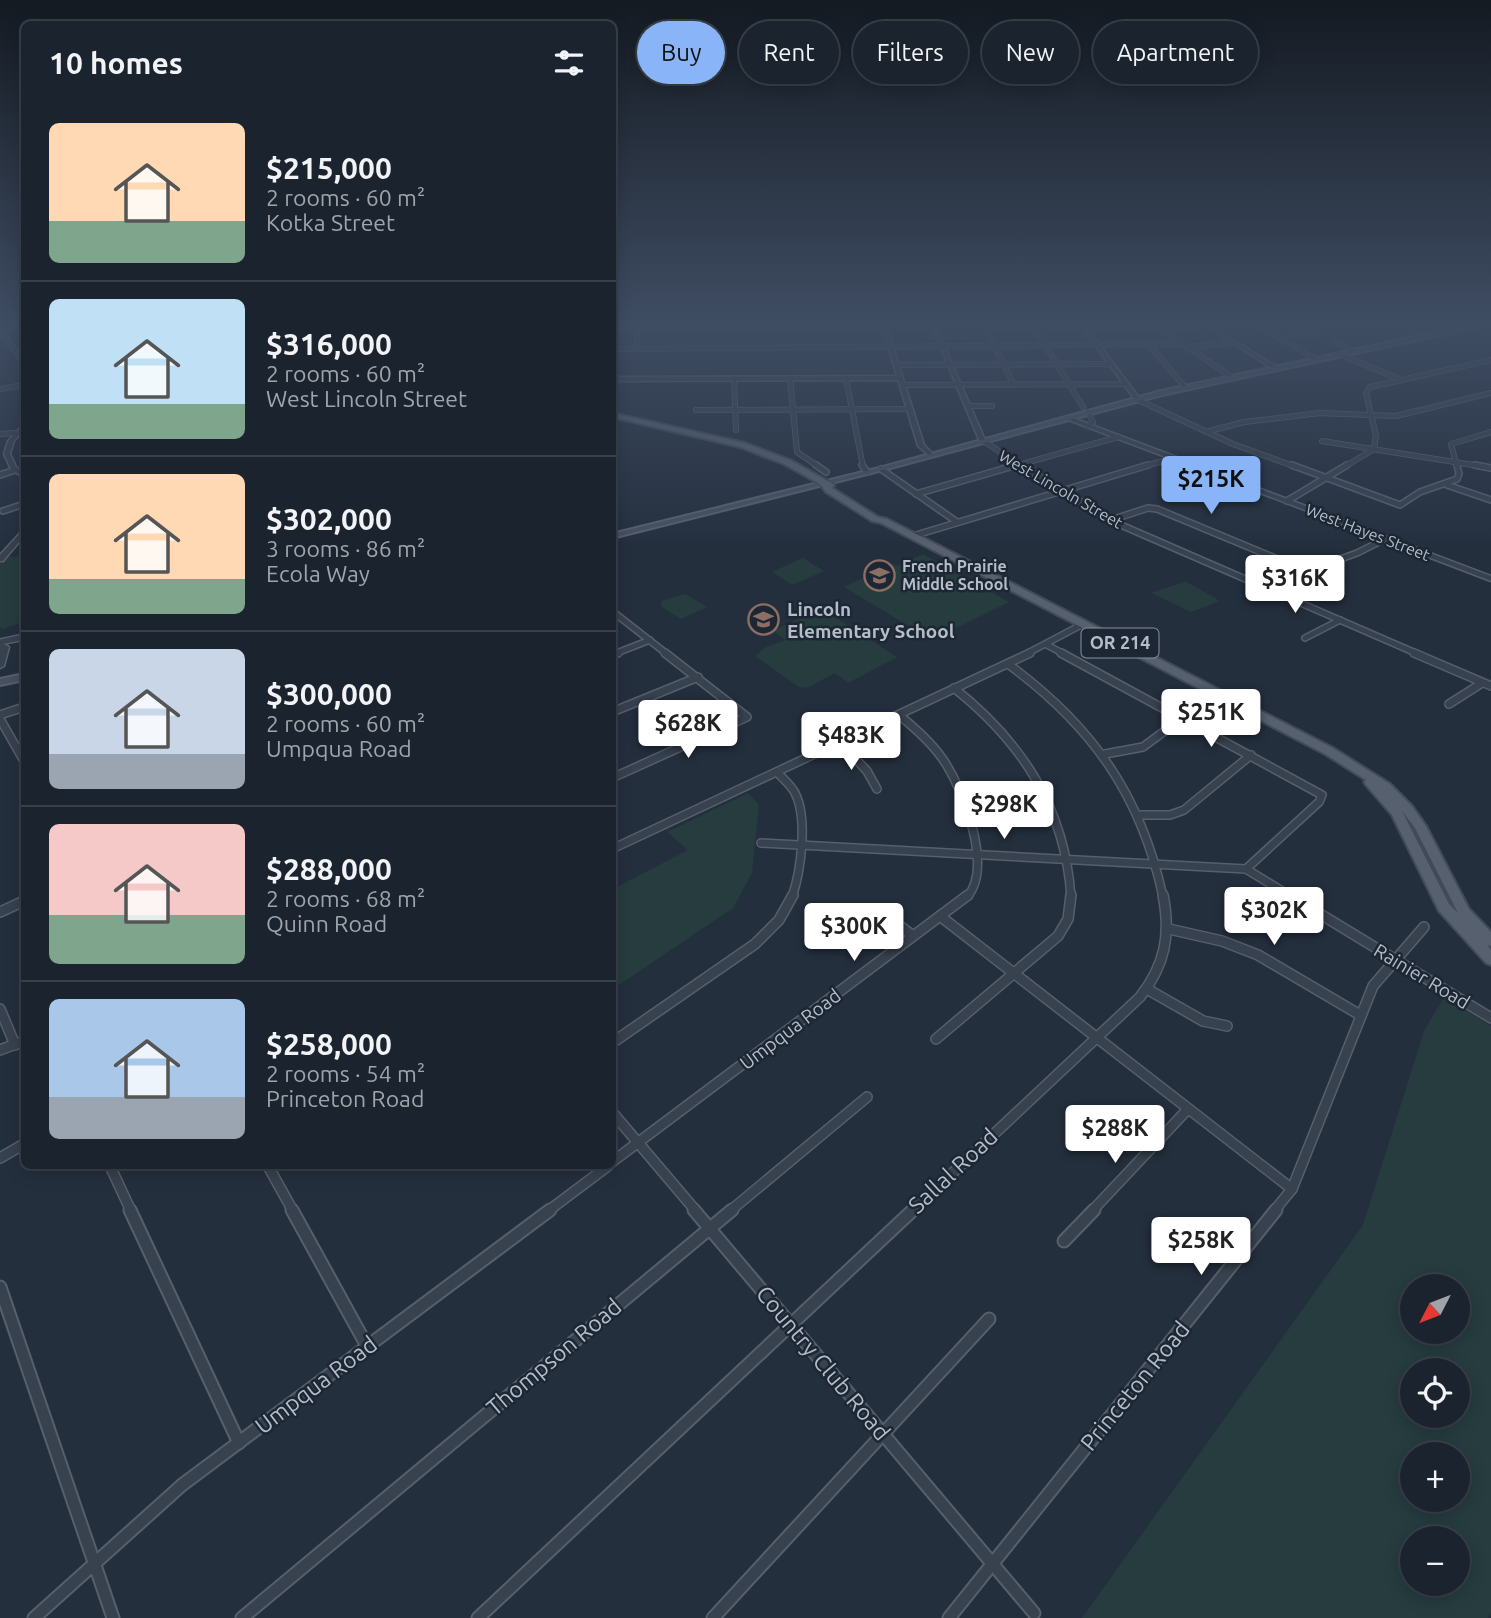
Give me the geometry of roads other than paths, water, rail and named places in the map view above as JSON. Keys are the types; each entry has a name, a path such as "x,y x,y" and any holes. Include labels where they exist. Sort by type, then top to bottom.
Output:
{"main road":[{"path":"616,536 881,469 1068,418 1086,410 1148,398"},
{"name":"OR 214","path":"616,416 742,445 787,462 824,484 856,508 1355,767 1396,813 1444,907 1488,951"},
{"path":"0,682 21,678"}],"street":[{"path":"735,398 736,430"},
{"path":"792,398 797,452 826,472"},
{"path":"850,398 863,469 867,472"},
{"path":"907,398 922,446 930,454"},
{"name":"West Lincoln Street","path":"964,398 984,444 1111,520 1491,686"},
{"path":"1078,398 1093,422 1088,426"},
{"path":"1136,398 1206,433 1400,505 1422,491 1447,485 1459,478 1451,444 1491,432"},
{"path":"1287,501 1375,447 1376,438 1367,398"},
{"path":"1206,433 1244,422 1320,413 1396,416 1472,398"},
{"path":"968,406 992,406"},
{"path":"696,410 910,409"},
{"name":"West Hayes Street","path":"1068,418 1491,579"},
{"path":"21,429 9,445 7,454 15,470 21,474"},
{"path":"0,434 17,433"},
{"path":"916,494 1118,437"},
{"path":"1322,441 1371,451 1491,468"},
{"path":"913,536 1173,458"},
{"path":"881,469 957,522"},
{"path":"0,475 15,470"},
{"path":"1447,485 1491,500"},
{"path":"3,511 21,505"},
{"path":"1111,520 1148,508 1157,509 1304,570"},
{"path":"0,559 21,535"},
{"path":"1263,587 1284,575 1304,570 1385,538"},
{"path":"616,614 747,717 616,776"},
{"path":"1305,638 1340,620"},
{"path":"616,847 1047,645 1083,624"},
{"path":"0,643 21,638"},
{"path":"616,653 650,640"},
{"path":"0,643 5,647 0,666"},
{"path":"761,843 1246,869 1322,799 1317,790 1047,645"},
{"name":"Sallal Road","path":"478,1618 1147,989 1164,956 1169,929 1168,910 1140,816 1105,754 1068,712 1007,664"},
{"path":"616,710 698,677"},
{"path":"1449,704 1482,682"},
{"path":"936,1039 1058,936 1069,922 1072,897 1050,802 1032,768 997,724 954,688"},
{"path":"1105,754 1143,747 1216,693"},
{"path":"21,708 0,717 4,734 21,757"},
{"name":"Umpqua Road","path":"616,1160 973,889 977,873 976,854 968,810 954,774 924,736 899,715"},
{"path":"840,742 860,762 877,789"},
{"path":"1140,816 1170,815 1184,810 1251,755"},
{"path":"616,1040 766,935 791,900 800,845 798,802 789,785 777,772"},
{"name":"Rainier Road","path":"1246,869 1491,1018"},
{"path":"0,912 21,902"},
{"path":"886,915 913,936"},
{"path":"940,916 1292,1189"},
{"name":"Princeton Road","path":"949,1618 1292,1189 1373,986 1424,927"},
{"path":"1169,929 1207,937 1258,955 1360,1014"},
{"path":"1147,989 1206,1022 1227,1026"},
{"path":"0,1009 20,1043 0,1050"},
{"name":"Thompson Road","path":"242,1618 867,1097"},
{"path":"1064,1241 1188,1109"},
{"name":"Country Club Road","path":"616,1117 1034,1613"},
{"path":"0,1158 21,1146"},
{"path":"111,1169 239,1443"},
{"path":"270,1169 367,1346"},
{"name":"Umpqua Road","path":"34,1618 163,1501 603,1169"},
{"path":"0,1287 113,1618"},
{"path":"713,1618 884,1436 989,1319"}],"place":[{"name":"French Prairie Middle School","path":"879,575"},
{"name":"Lincoln Elementary School","path":"764,620"}]}
